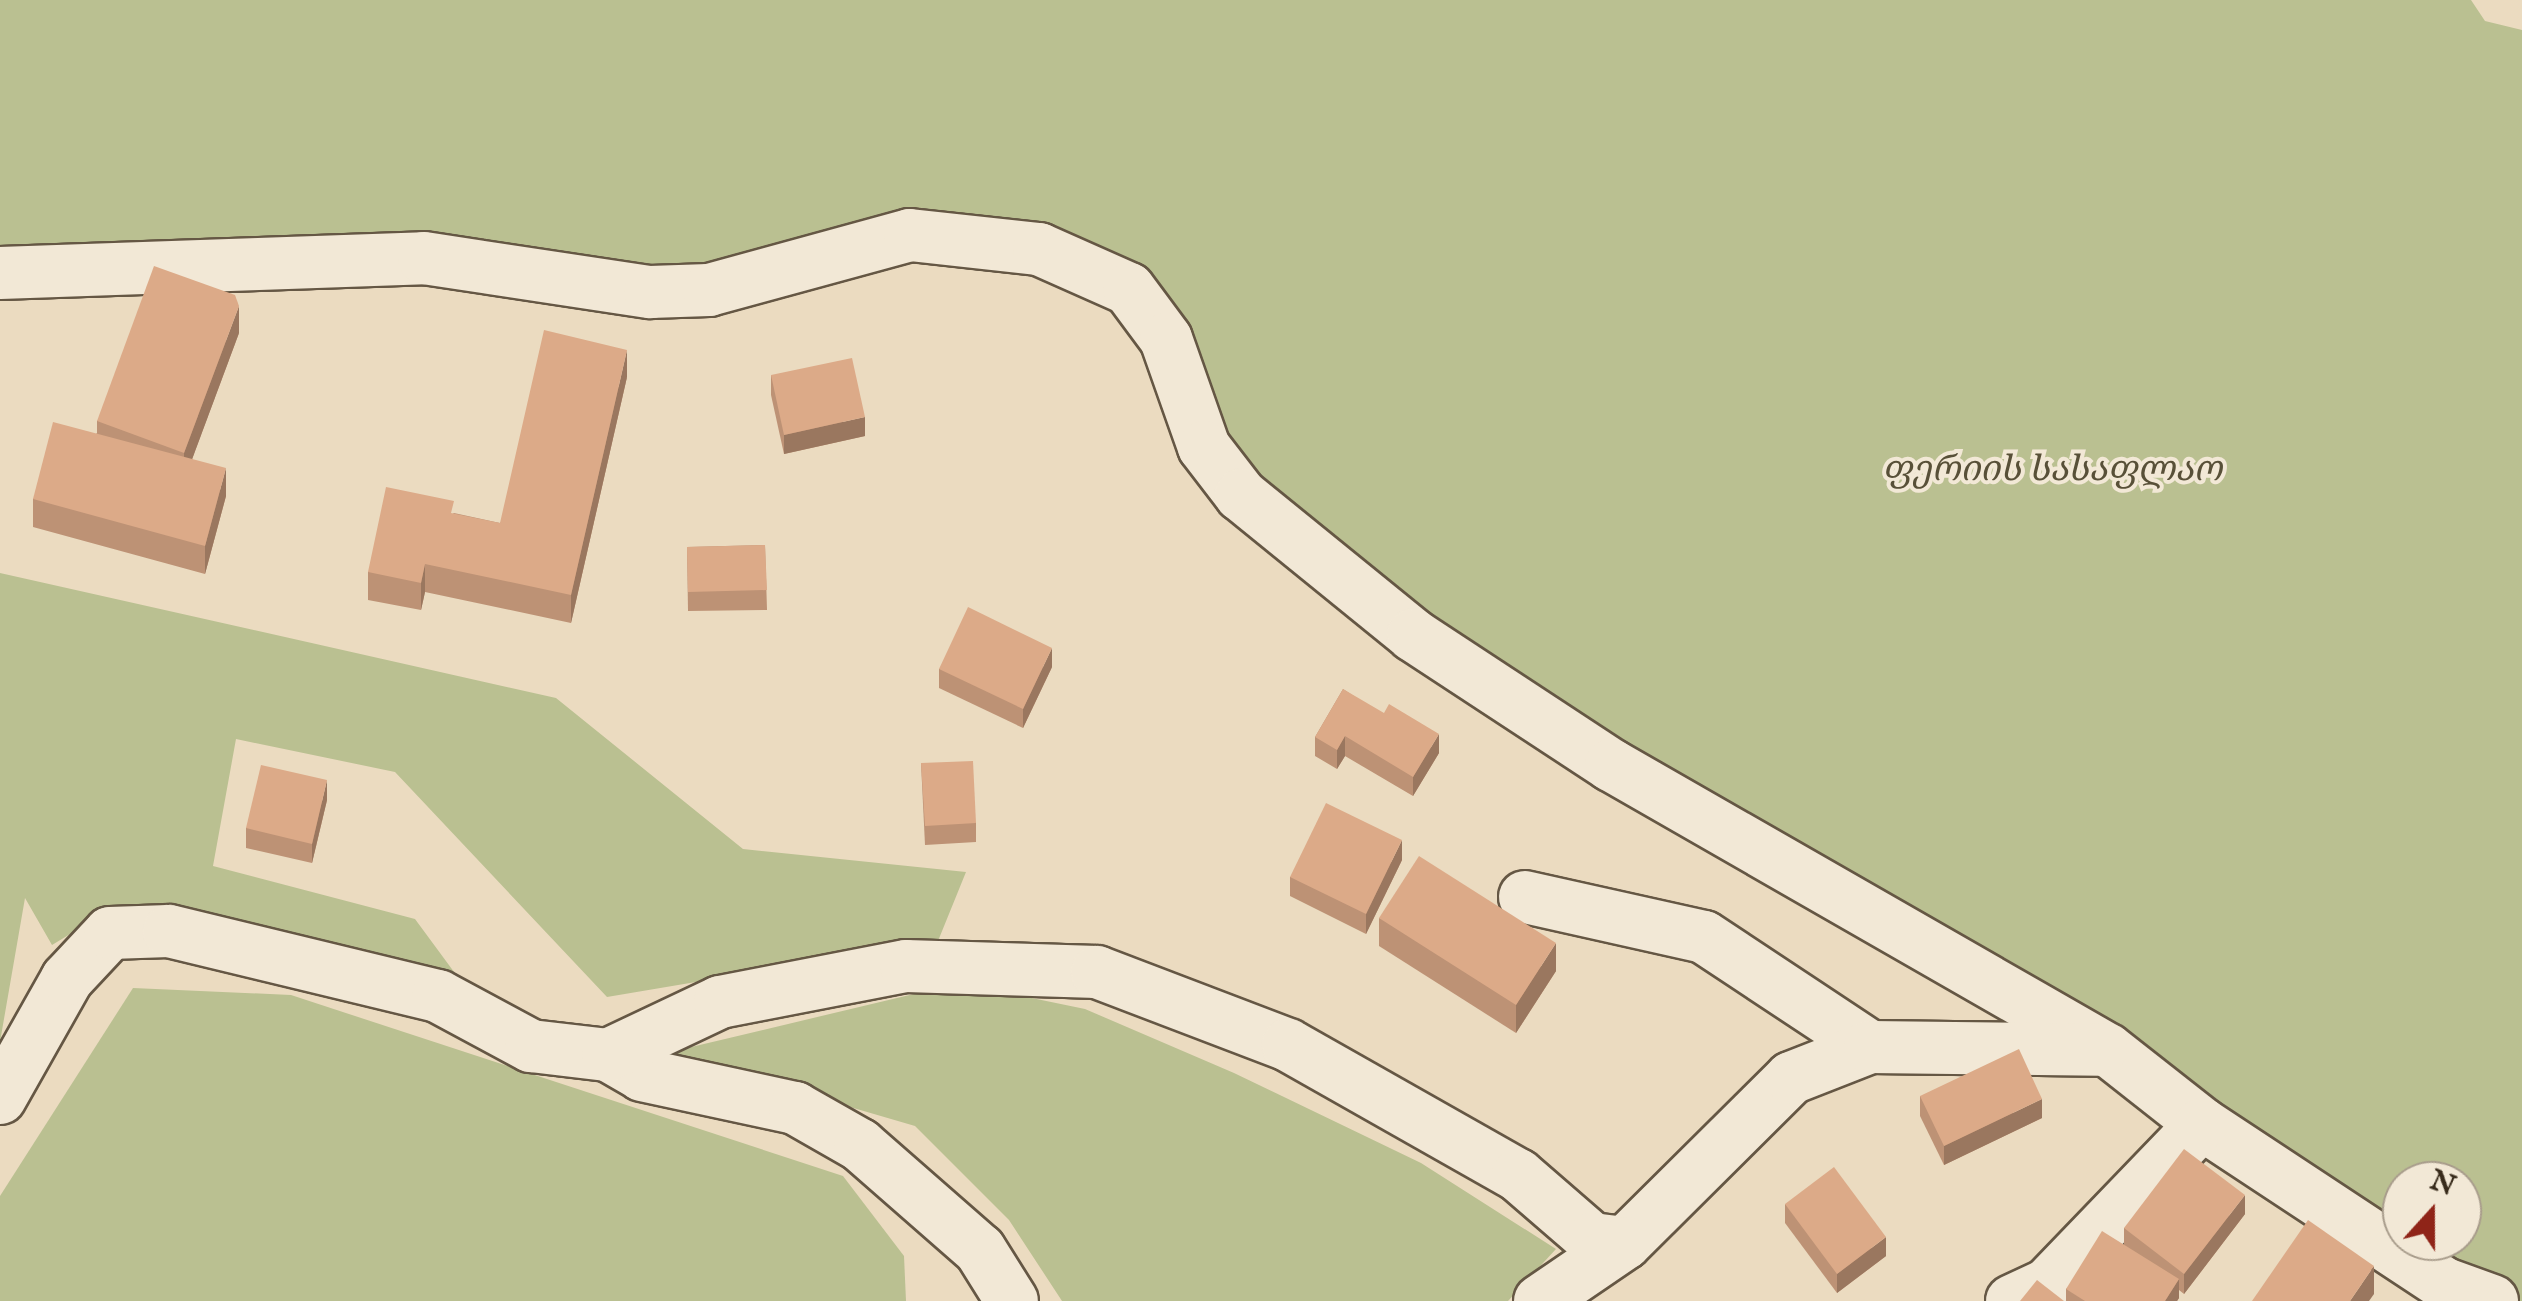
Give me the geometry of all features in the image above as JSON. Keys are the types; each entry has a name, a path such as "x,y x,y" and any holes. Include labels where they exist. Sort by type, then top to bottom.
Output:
{"street":[{"path":"0,273 424,258 650,292 710,290 910,235 1039,248 1129,288 1166,339 1204,447 1241,494 1413,635 1610,765 2108,1050 2202,1124 2446,1284 2492,1301"},
{"path":"1524,896 1704,937 1870,1046"},
{"path":"0,1098 67,979 110,933 169,931 438,996 531,1046 608,1056 642,1075 795,1108 860,1145 980,1250 1012,1301"},
{"path":"608,1056 720,1002 906,966 1097,972 1288,1045 1518,1176 1592,1239 1625,1243"},
{"path":"1540,1301 1625,1243 1790,1078 1870,1046 2108,1050"},
{"path":"2012,1301 2048,1284 2202,1124"}],"green space":[{"name":"ფერიის სასაფლაო","path":"0,0 2471,0 2485,21 2522,30 2522,1301 2492,1301 2427,1261 2482,1261 2482,1161 2382,1161 2382,1233 1614,758 1251,487 1169,338 1041,242 711,283 0,263"},
{"path":"0,573 556,698 743,849 966,872 938,941 607,997 395,772 236,739 213,866 415,919 457,976 118,905 52,945 25,898 0,1042"},
{"path":"960,983 1085,1009 1234,1073 1421,1163 1556,1249 1508,1301 1062,1301 1009,1220 915,1126 666,1053"},
{"path":"133,988 291,995 843,1176 904,1256 906,1301 0,1301 0,1196"}],"building":[{"path":"154,266 235,295 239,306 184,453 97,421"},
{"path":"544,330 627,350 571,595 425,564 421,583 368,572 386,487 454,501 451,513 500,523"},
{"path":"852,358 865,417 784,435 771,375"},
{"path":"53,422 226,468 205,546 33,499"},
{"path":"765,545 767,590 688,592 687,547"},
{"path":"968,607 1052,648 1023,709 939,669"},
{"path":"1343,689 1384,713 1389,704 1439,734 1413,777 1345,736 1337,750 1315,737"},
{"path":"973,761 976,823 925,826 921,763"},
{"path":"261,765 327,780 312,844 246,828"},
{"path":"1326,803 1402,840 1366,914 1290,877"},
{"path":"1419,856 1556,943 1516,1005 1379,918"},
{"path":"2019,1049 2042,1099 1944,1146 1920,1096"},
{"path":"2184,1149 2245,1195 2184,1274 2124,1228"},
{"path":"1834,1167 1886,1237 1837,1274 1785,1204"},
{"path":"2308,1220 2374,1266 2350,1301 2252,1301"},
{"path":"2102,1231 2179,1279 2165,1301 2085,1301 2066,1289"},
{"path":"2037,1280 2064,1301 2020,1301"}]}
